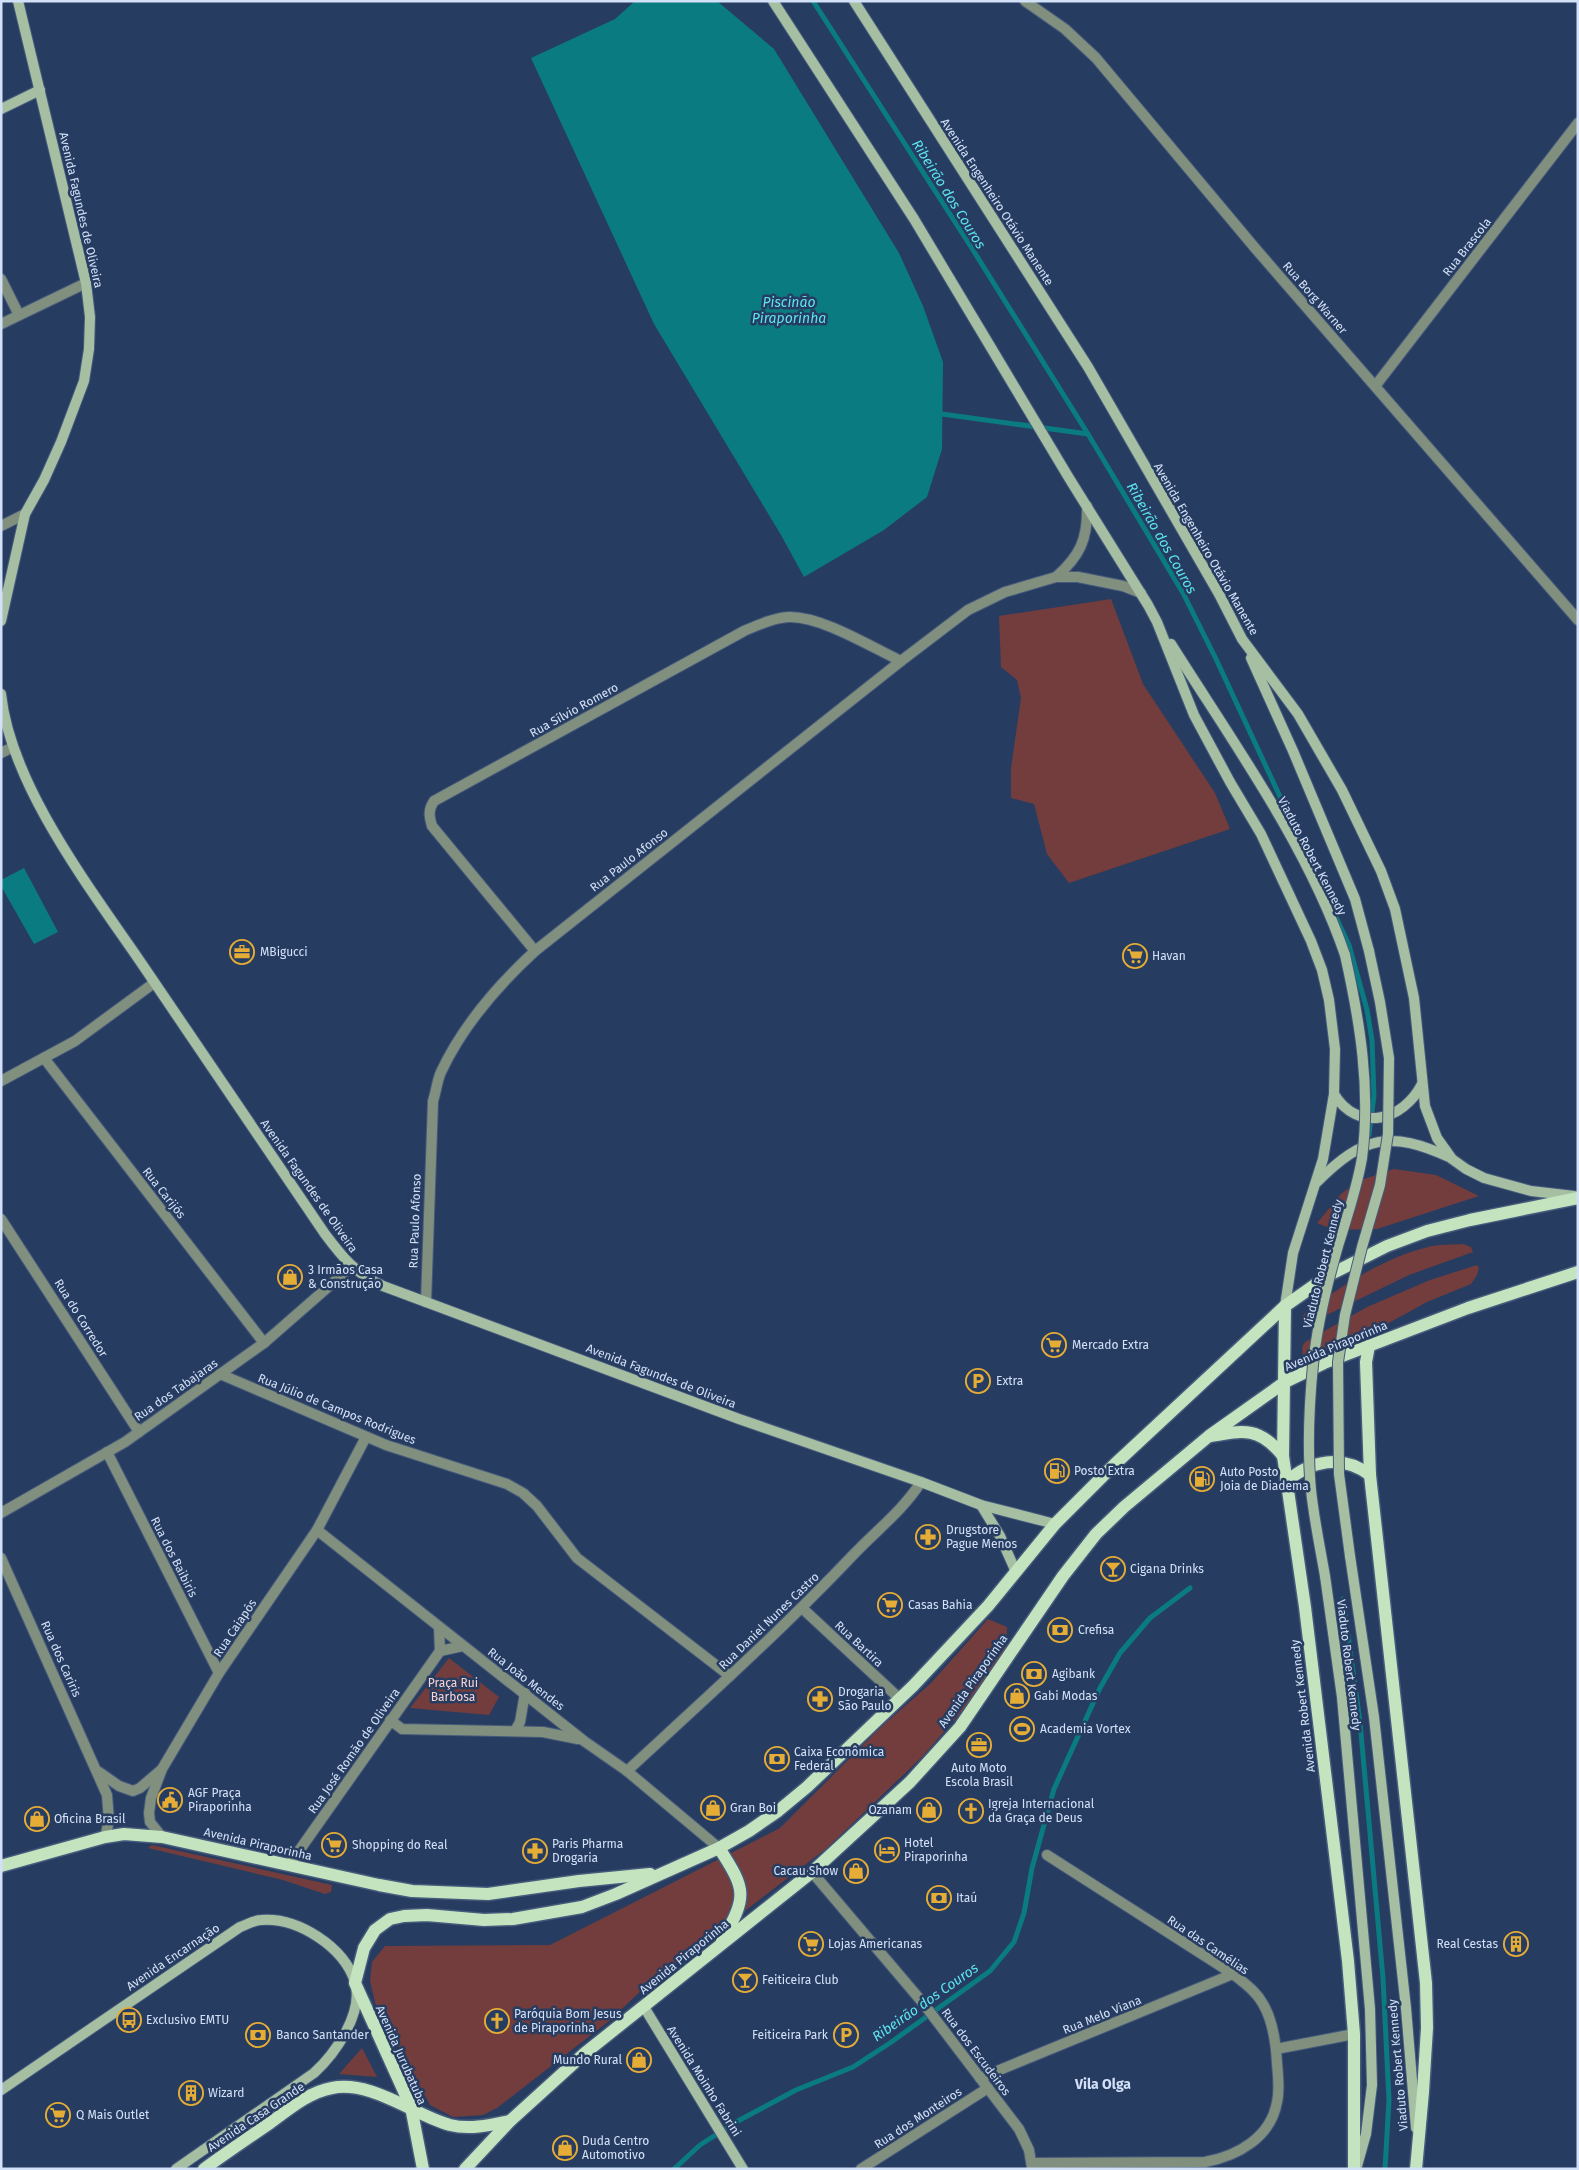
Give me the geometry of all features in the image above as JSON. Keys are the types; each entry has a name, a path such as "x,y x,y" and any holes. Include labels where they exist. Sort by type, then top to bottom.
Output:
{"main road":[{"name":"Avenida Fagundes de Oliveira","path":"1,621 25,514 54,458 84,381 90,325 86,282 18,1"},
{"path":"773,1 914,219 1069,478 1141,593 1157,622 1194,715 1230,782 1261,834 1311,941 1322,970 1336,1049 1334,1094 1326,1144 1315,1184"},
{"name":"Avenida Engenheiro Otávio Manente","path":"854,1 1105,396 1219,594 1242,639 1310,732 1342,790 1381,871 1395,910 1414,998 1425,1106 1437,1138 1452,1159 1466,1169 1496,1182 1531,1191 1578,1197"},
{"path":"1,109 40,90"},
{"name":"Viaduto Robert Kennedy","path":"1157,622 1286,829 1325,902 1345,955 1356,1004 1364,1060 1362,1158 1317,1340 1313,1364 1309,1446 1311,1489 1342,1697 1372,2033 1372,2085 1366,2134 1355,2169"},
{"name":"Viaduto Robert Kennedy","path":"1242,639 1293,751 1355,899 1380,1002 1389,1058 1386,1156 1345,1315 1336,1388 1339,1474 1344,1522 1374,1717 1399,1947 1417,2145"},
{"name":"Avenida Fagundes de Oliveira","path":"1,694 8,738 34,794 69,855 325,1234 351,1267 368,1279 426,1302 739,1419 921,1482 981,1505 1055,1524"},
{"path":"1334,1094 1346,1110 1357,1116 1367,1118 1382,1117 1403,1109 1422,1084"},
{"path":"1315,1184 1339,1160 1364,1146 1375,1143 1397,1140 1424,1145 1452,1159"},
{"name":"Avenida Robert Kennedy","path":"1315,1184 1290,1265 1285,1306 1283,1456 1306,1607 1342,1907 1354,2034 1355,2169"},
{"name":"Avenida Piraporinha","path":"355,1983 359,1963 369,1938 375,1930 390,1919 427,1915 484,1920 513,1919 582,1907 719,1848 778,1811 807,1787 943,1656 1055,1524 1115,1464 1285,1306 1329,1275 1387,1246 1427,1231 1578,1197"},
{"name":"Avenida Piraporinha","path":"510,2121 585,2053 812,1872 910,1782 960,1727 1062,1576 1096,1534 1124,1507 1209,1436 1285,1382 1324,1363 1468,1308 1578,1272"},
{"path":"1369,1346 1366,1362 1370,1475 1426,1983 1427,2028 1424,2092 1416,2169"},
{"path":"1209,1436 1237,1432 1258,1434 1269,1440 1283,1456"},
{"path":"1286,1482 1306,1467 1324,1462 1349,1464 1359,1467 1370,1475"},
{"path":"981,1505 1000,1536 1016,1572"},
{"name":"Avenida Piraporinha","path":"1,1866 105,1836 124,1834 162,1836 412,1891 488,1894 579,1881 660,1874"},
{"path":"719,1848 735,1872 742,1893 740,1906 720,1946"},
{"name":"Avenida Encarnação","path":"1,2090 232,1932 254,1921 282,1922 318,1936 338,1953 355,1983"},
{"name":"Avenida Jurubatuba","path":"355,1983 411,2107 423,2169"},
{"name":"Avenida Casa Grande","path":"176,2169 294,2088 328,2061 347,2030 355,2001 355,1983"},
{"name":"Avenida Moinho Fabrini","path":"644,2007 743,2169"},
{"name":"Avenida Casa Grande","path":"204,2169 295,2105 314,2094 332,2088 350,2086 411,2107"},
{"path":"411,2107 435,2119 461,2127 490,2125 510,2121"},
{"path":"465,2169 510,2121"}],"street":[{"name":"Rua Borg Warner","path":"1025,1 1065,29 1096,58 1255,248 1578,620"},
{"name":"Rua Brascola","path":"1376,386 1578,123"},
{"path":"1,279 19,315"},
{"path":"1,324 86,282"},
{"name":"Rua Paulo Afonso","path":"1056,577 1070,565 1084,539 1087,524 1087,506"},
{"path":"1,526 25,514"},
{"name":"Rua Paulo Afonso","path":"426,1302 430,1132 433,1101 440,1074 456,1045 484,1004 510,974 534,951 968,610 1005,592 1056,577 1078,577 1123,586 1141,593"},
{"name":"Rua Sílvio Romero","path":"534,951 432,826 429,808 434,801 744,631 768,621 789,617 806,618 901,661"},
{"path":"1,753 8,738"},
{"path":"1,1081 44,1058 103,1022 154,983"},
{"name":"Rua Carijós","path":"44,1058 264,1343"},
{"name":"Rua do Corredor","path":"1,1219 139,1432"},
{"name":"Rua dos Tabajaras","path":"1,1513 139,1432 264,1343 351,1267"},
{"name":"Rua Júlio de Campos Rodrigues","path":"220,1374 386,1445 507,1484 523,1493 537,1506 576,1558 730,1676"},
{"name":"Rua Caiapós","path":"162,1836 150,1822 149,1813 151,1798 162,1769 220,1673 316,1530 366,1437"},
{"name":"Rua dos Baibiris","path":"107,1452 220,1673"},
{"name":"Rua Daniel Nunes Castro","path":"627,1771 802,1608 870,1537 909,1500 921,1482"},
{"name":"Rua João Mendes","path":"316,1530 584,1741 627,1771 719,1848"},
{"name":"Rua dos Cariris","path":"1,1558 98,1771 107,1795 109,1821 105,1836"},
{"name":"Rua Bartira","path":"802,1608 900,1699"},
{"path":"439,1627 440,1651 463,1646"},
{"name":"Rua José Romão de Oliveira","path":"289,1865 440,1651"},
{"path":"515,1731 520,1722 525,1693"},
{"path":"390,1720 402,1729 515,1731 564,1735 584,1741"},
{"name":"Rua dos Cariris","path":"98,1771 119,1786 133,1791 140,1788 162,1769"},
{"name":"Rua das Camélias","path":"1032,2166 1205,2162 1228,2156 1246,2147 1261,2135 1274,2112 1278,2092 1276,2049 1269,2017 1263,2003 1254,1992 1233,1974 1046,1856"},
{"name":"Rua dos Escudeiros","path":"812,1872 923,2003 1019,2129 1025,2140 1032,2166"},
{"name":"Rua Melo Viana","path":"980,2078 1233,1974"},
{"path":"1276,2049 1354,2034"},
{"name":"Rua dos Monteiros","path":"861,2169 988,2088"}],"green space":[{"path":"1111,599 1143,684 1215,793 1230,829 1069,883 1047,854 1034,804 1011,798 1011,768 1021,698 1017,680 1001,667 999,616"},
{"path":"1394,1169 1436,1175 1479,1196 1377,1229 1334,1230 1317,1223 1341,1194 1358,1181"},
{"path":"1463,1244 1471,1247 1473,1252 1409,1275 1304,1326 1302,1317 1305,1313 1365,1273 1414,1251 1432,1246"},
{"path":"1477,1265 1479,1268 1477,1275 1471,1284 1427,1302 1385,1325 1352,1337 1306,1360 1303,1358 1302,1347 1305,1342 1367,1307 1430,1280"},
{"path":"988,1619 1007,1627 1006,1651 963,1710 922,1757 827,1848 644,1988 609,2021 497,2108 483,2115 453,2117 430,2105 376,2006 370,1981 372,1962 385,1946 550,1945 780,1828 880,1728 931,1683"},
{"name":"Praça Rui Barbosa","path":"449,1658 499,1697 489,1715 410,1708"},
{"path":"152,1845 332,1885 331,1892 325,1894 283,1880 148,1848"},
{"path":"362,2048 377,2077 339,2074"}],"water":[{"name":"Piscinão Piraporinha","path":"635,1 717,1 774,49 899,253 923,306 943,362 942,449 927,497 884,530 804,577 781,535 654,324 531,58 615,19"},
{"path":"24,868 58,932 34,944 1,886 1,880"}],"waterway":[{"name":"Ribeirão dos Couros","path":"813,1 973,250 1088,434 1183,593 1216,659 1349,945 1367,1010 1372,1040 1374,1096 1369,1135"},
{"path":"942,414 1088,434"},
{"name":"Ribeirão dos Couros","path":"674,2169 700,2145 736,2122 796,2090 853,2067 890,2043 990,1971 1014,1942 1024,1913 1032,1868 1054,1789 1100,1688 1120,1653 1150,1618 1190,1588"},
{"path":"1343,1599 1360,1722 1383,1978 1389,2100 1385,2169"}],"place":[{"name":"MBigucci","path":"242,952"},
{"name":"Havan","path":"1135,956"},
{"name":"3 Irmãos Casa & Construção","path":"290,1277"},
{"name":"Mercado Extra","path":"1054,1345"},
{"name":"Extra","path":"978,1381"},
{"name":"Posto Extra","path":"1057,1471"},
{"name":"Auto Posto Joia de Diadema","path":"1202,1479"},
{"name":"Drugstore Pague Menos","path":"928,1537"},
{"name":"Cigana Drinks","path":"1113,1569"},
{"name":"Casas Bahia","path":"890,1605"},
{"name":"Crefisa","path":"1060,1630"},
{"name":"Agibank","path":"1034,1674"},
{"name":"Gabi Modas","path":"1017,1696"},
{"name":"Drogaria São Paulo","path":"820,1699"},
{"name":"Academia Vortex","path":"1022,1729"},
{"name":"Auto Moto Escola Brasil","path":"979,1745"},
{"name":"Caixa Econômica Federal","path":"777,1759"},
{"name":"AGF Praça Piraporinha","path":"170,1800"},
{"name":"Gran Boi","path":"713,1808"},
{"name":"Ozanam","path":"929,1810"},
{"name":"Igreja Internacional da Graça de Deus","path":"971,1811"},
{"name":"Oficina Brasil","path":"37,1819"},
{"name":"Shopping do Real","path":"334,1845"},
{"name":"Hotel Piraporinha","path":"887,1850"},
{"name":"Paris Pharma Drogaria","path":"535,1851"},
{"name":"Cacau Show","path":"856,1871"},
{"name":"Itaú","path":"939,1898"},
{"name":"Lojas Americanas","path":"811,1944"},
{"name":"Real Cestas","path":"1516,1944"},
{"name":"Feiticeira Club","path":"745,1980"},
{"name":"Exclusivo EMTU","path":"129,2020"},
{"name":"Paróquia Bom Jesus de Piraporinha","path":"497,2021"},
{"name":"Banco Santander","path":"258,2035"},
{"name":"Feiticeira Park","path":"846,2035"},
{"name":"Mundo Rural","path":"639,2060"},
{"name":"Wizard","path":"191,2093"},
{"name":"Q Mais Outlet","path":"58,2115"},
{"name":"Duda Centro Automotivo","path":"565,2148"}],"district":[{"name":"Vila Olga","path":"1103,2084"}]}
